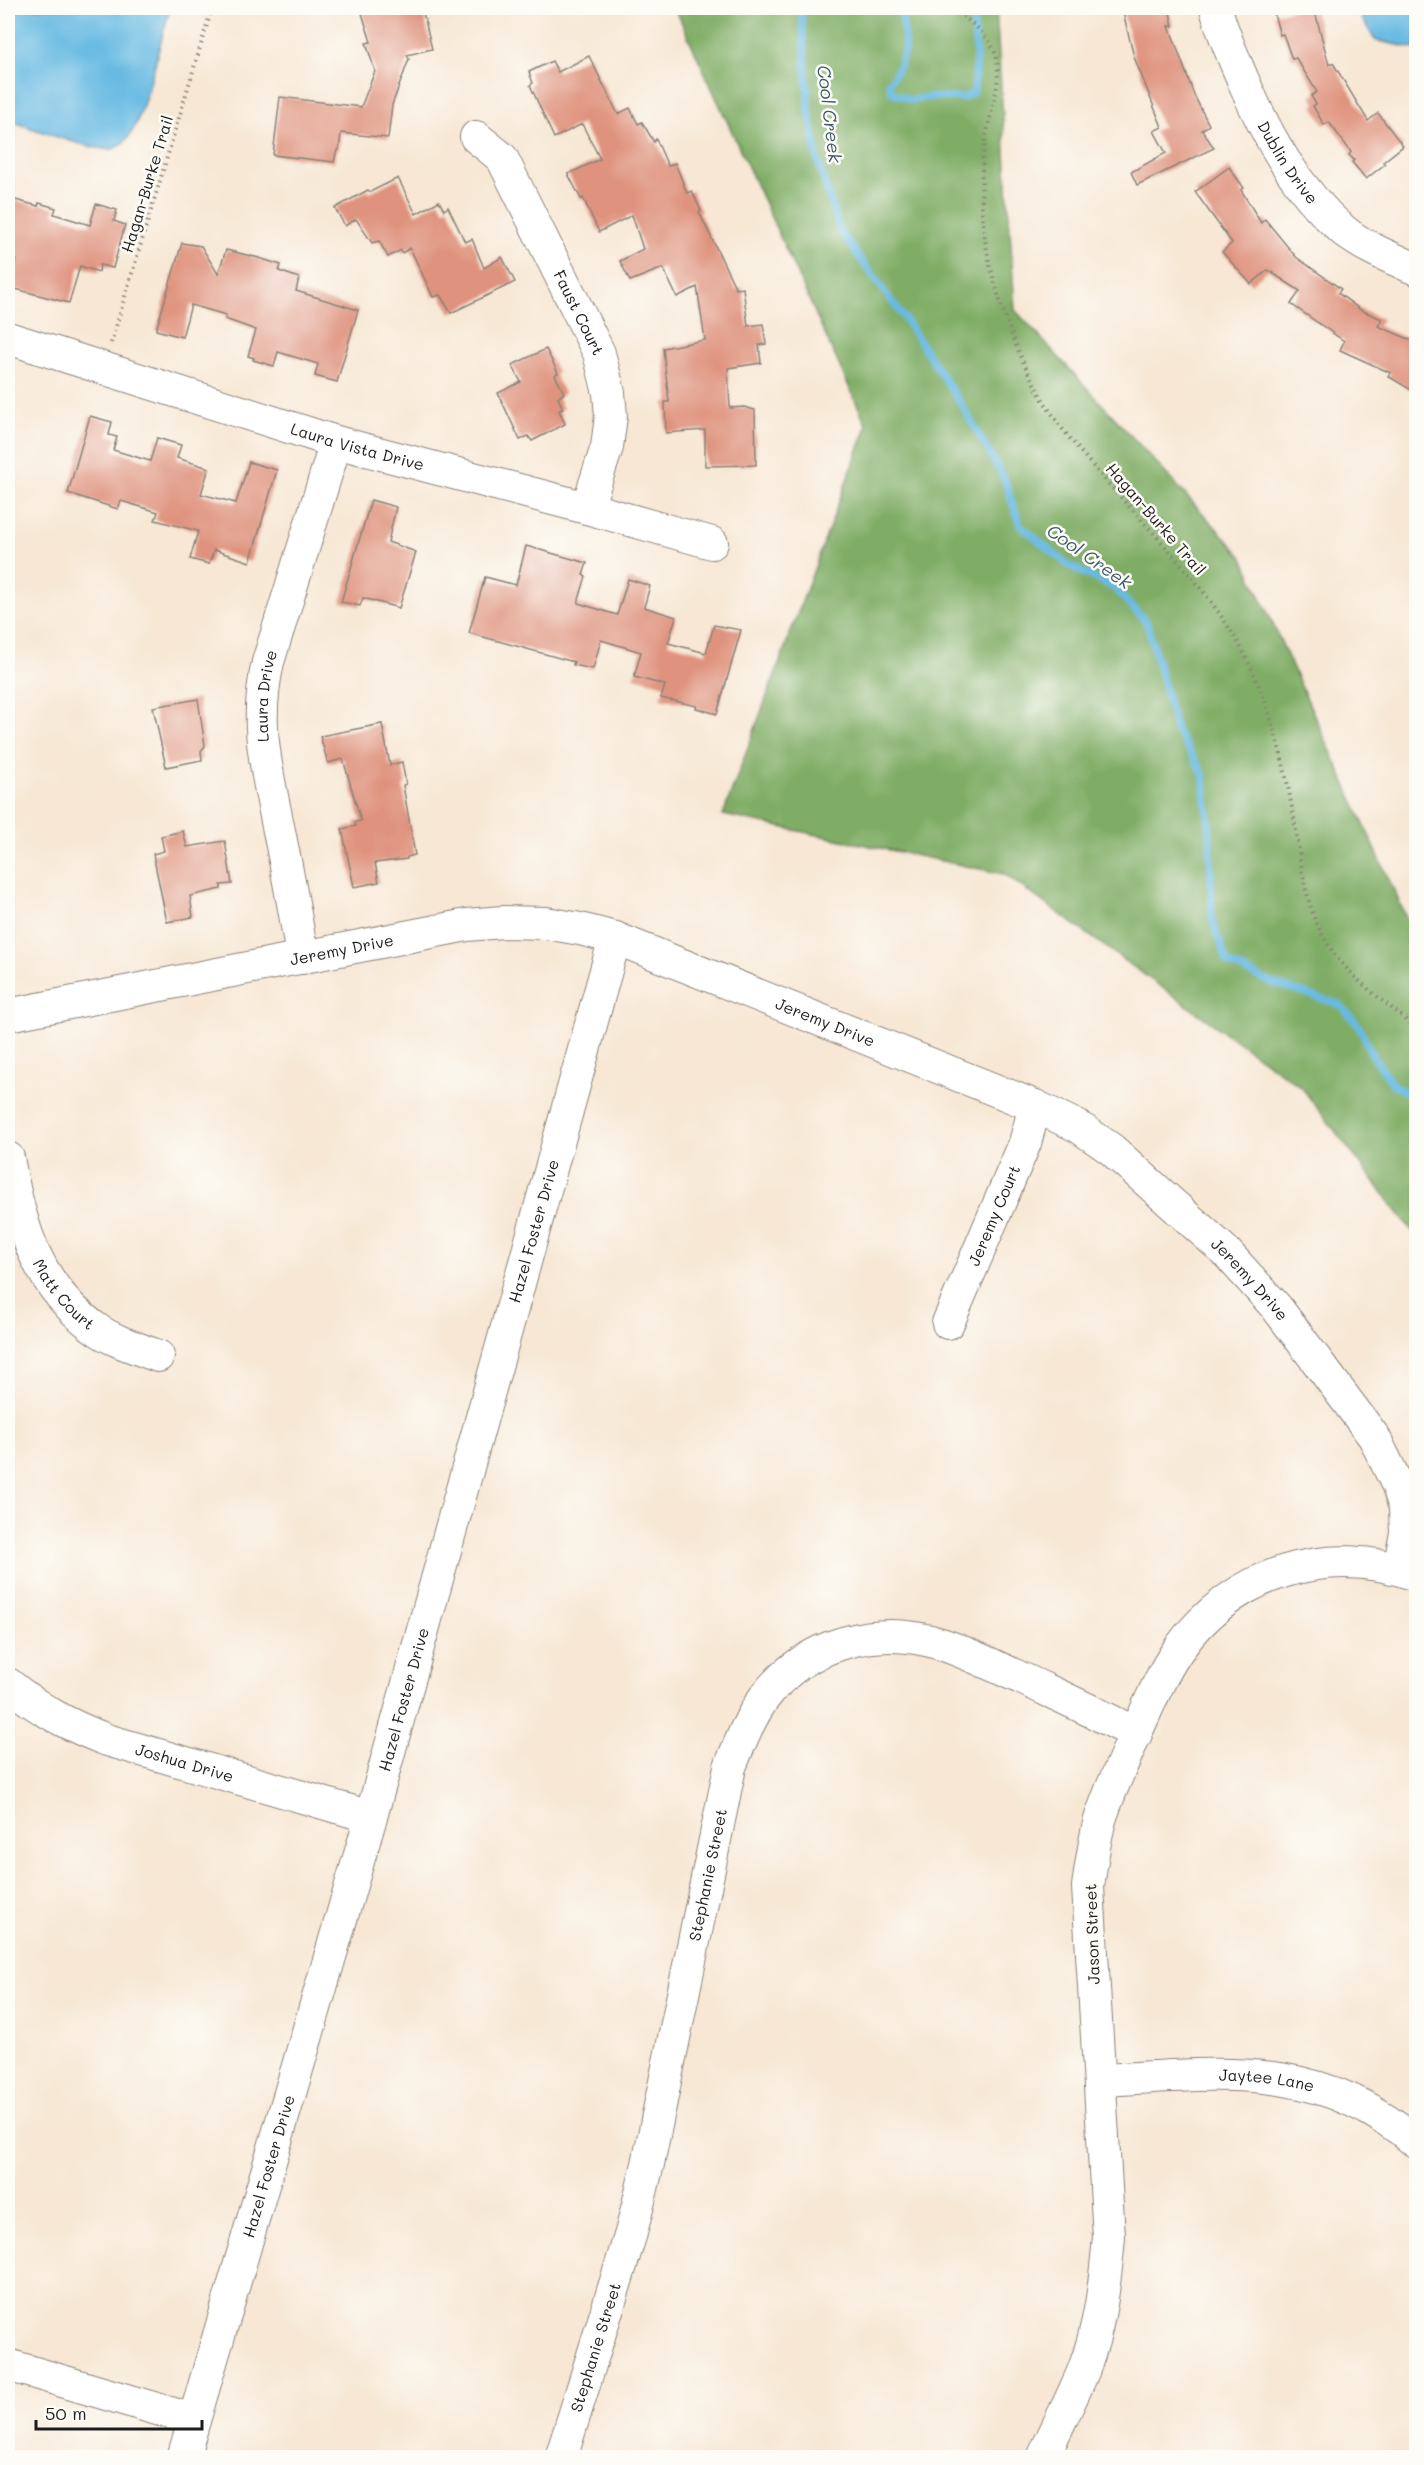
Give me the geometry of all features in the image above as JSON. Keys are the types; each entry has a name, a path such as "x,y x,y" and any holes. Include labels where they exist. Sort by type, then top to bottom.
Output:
{"street":[{"name":"Dublin Drive","path":"1216,8 1222,31 1262,125 1289,169 1314,201 1345,232 1374,250 1416,270"},
{"name":"Faust Court","path":"476,137 502,158 599,353 609,393 611,416 607,447 587,508"},
{"name":"Laura Vista Drive","path":"8,338 336,442 712,543"},
{"name":"Laura Drive","path":"302,958 297,920 263,748 260,718 262,691 268,662 336,442"},
{"name":"Jeremy Drive","path":"8,1015 467,925 503,922 546,923 615,938 1035,1106 1079,1127 1119,1156 1226,1252 1277,1308 1374,1437 1391,1471 1405,1508 1408,1572"},
{"name":"Hazel Foster Drive","path":"183,2457 371,1817 615,938"},
{"name":"Jeremy Court","path":"948,1323 1025,1143 1035,1106"},
{"name":"Matt Court","path":"8,1158 15,1197 26,1237 55,1289 74,1310 97,1329 158,1356"},
{"name":"Jason Street","path":"1042,2457 1084,2369 1096,2327 1104,2285 1109,2237 1088,1887 1101,1819 1136,1734 1153,1696 1178,1651 1204,1618 1264,1578 1295,1567 1331,1562 1368,1563 1408,1572"},
{"name":"Stephanie Street","path":"561,2457 631,2233 648,2164 730,1767 747,1726 765,1697 787,1673 817,1652 845,1641 873,1637 903,1637 938,1643 964,1652 1107,1718 1136,1734"},
{"name":"Joshua Drive","path":"8,1684 40,1709 70,1725 107,1740 371,1817"},
{"name":"Jaytee Lane","path":"1101,2080 1217,2074 1275,2077 1318,2087 1351,2098 1373,2109 1416,2142"},
{"path":"8,2366 194,2420"}],"path":[{"name":"Hagan-Burke Trail","path":"104,368 212,8"},
{"name":"Hagan-Burke Trail","path":"955,8 984,34 995,52 997,73 994,103 984,145 981,183 982,228 1005,315 1024,363 1066,434 1203,592 1231,632 1248,661 1264,698 1275,734 1285,769 1308,901 1316,925 1328,947 1343,965 1416,1028"}],"green space":[{"path":"675,8 996,8 1015,310 1242,556 1416,939 1416,1236 1302,1088 1004,874 723,815 867,426"}],"water":[{"path":"8,8 170,8 139,117 133,130 122,144 113,149 93,147 8,120"},
{"path":"1356,8 1416,8 1416,49 1375,40"}],"building":[{"path":"422,8 432,49 407,55 409,59 392,105 388,138 341,133 339,150 337,150 334,162 273,155 280,97 361,107 375,71 366,43 371,42 361,10"},
{"path":"1122,8 1169,8 1173,26 1169,26 1194,95 1209,125 1202,130 1214,148 1137,185 1131,172 1166,153 1154,131 1162,127 1134,57"},
{"path":"1301,8 1314,8 1329,65 1333,63 1368,121 1378,113 1403,146 1366,179 1352,162 1354,160 1349,155 1351,152 1329,122 1324,125 1313,106 1316,104 1311,96 1317,92 1296,58 1292,59 1283,34 1280,35 1274,14"},
{"path":"589,56 618,114 630,108 638,124 642,122 654,142 656,139 668,166 675,163 687,193 692,191 701,211 699,212 736,289 743,288 748,326 763,324 766,344 759,345 761,363 728,368 730,408 744,407 755,410 756,465 705,466 705,430 666,433 665,402 669,402 663,348 705,340 697,287 677,297 663,268 630,281 620,261 643,249 632,215 599,232 583,198 581,199 568,174 600,159 582,124 554,138 530,85 533,83 529,72 552,61 558,72"},
{"path":"1229,167 1244,188 1241,190 1261,223 1265,219 1296,257 1341,289 1338,293 1361,310 1382,319 1378,326 1416,342 1416,393 1388,376 1391,373 1340,350 1344,341 1291,304 1300,291 1268,270 1251,284 1222,252 1232,243 1195,192"},
{"path":"398,178 416,214 439,201 444,210 448,207 465,242 472,239 484,268 502,257 515,282 451,313 440,295 433,297 410,248 388,257 379,241 372,243 356,219 345,226 335,208 368,190 370,192"},
{"path":"8,198 56,208 54,214 90,225 96,204 117,210 114,221 125,225 113,268 100,265 99,272 80,266 69,303 8,287 16,259 8,257"},
{"path":"182,243 201,246 218,274 226,250 259,258 281,265 279,271 299,278 296,291 358,310 337,382 315,376 318,364 278,352 274,366 253,360 254,358 248,356 256,330 225,319 226,315 191,305 182,337 156,330"},
{"path":"546,349 558,373 555,375 564,393 558,398 563,409 559,410 565,424 532,441 528,436 520,440 498,393 521,382 512,365"},
{"path":"90,416 112,422 109,435 117,437 113,450 150,461 157,438 181,445 177,458 209,468 201,494 236,503 249,462 277,470 250,562 214,550 209,564 190,559 198,531 155,520 158,512 121,501 118,509 68,493"},
{"path":"371,500 396,507 388,542 416,552 399,608 363,598 360,606 341,602"},
{"path":"526,546 587,563 583,575 586,576 578,603 617,615 628,579 650,586 644,607 676,617 668,643 706,653 714,625 741,630 717,714 696,708 697,706 661,698 665,685 634,677 641,652 601,640 593,669 469,633 485,577 516,585"},
{"path":"198,699 205,746 201,751 202,760 166,767 153,707"},
{"path":"382,724 390,765 402,762 406,784 403,785 415,855 407,859 375,863 379,882 354,887 342,829 356,826 355,822 361,821 343,759 328,763 320,736"},
{"path":"183,831 187,847 225,841 232,884 221,885 221,889 190,896 193,917 167,922 153,854 164,851 161,836"}],"waterway":[{"name":"Cool Creek","path":"801,8 809,109 818,162 840,231 905,319 961,404 1004,478 1020,525 1068,565 1114,588 1147,623 1176,730 1203,773 1210,834 1212,920 1227,962 1269,982 1341,1005 1358,1025 1372,1055 1393,1085 1416,1098"},
{"path":"901,8 903,55 889,83 891,92 911,100 931,97 963,98 974,92 976,60 973,8"}]}
